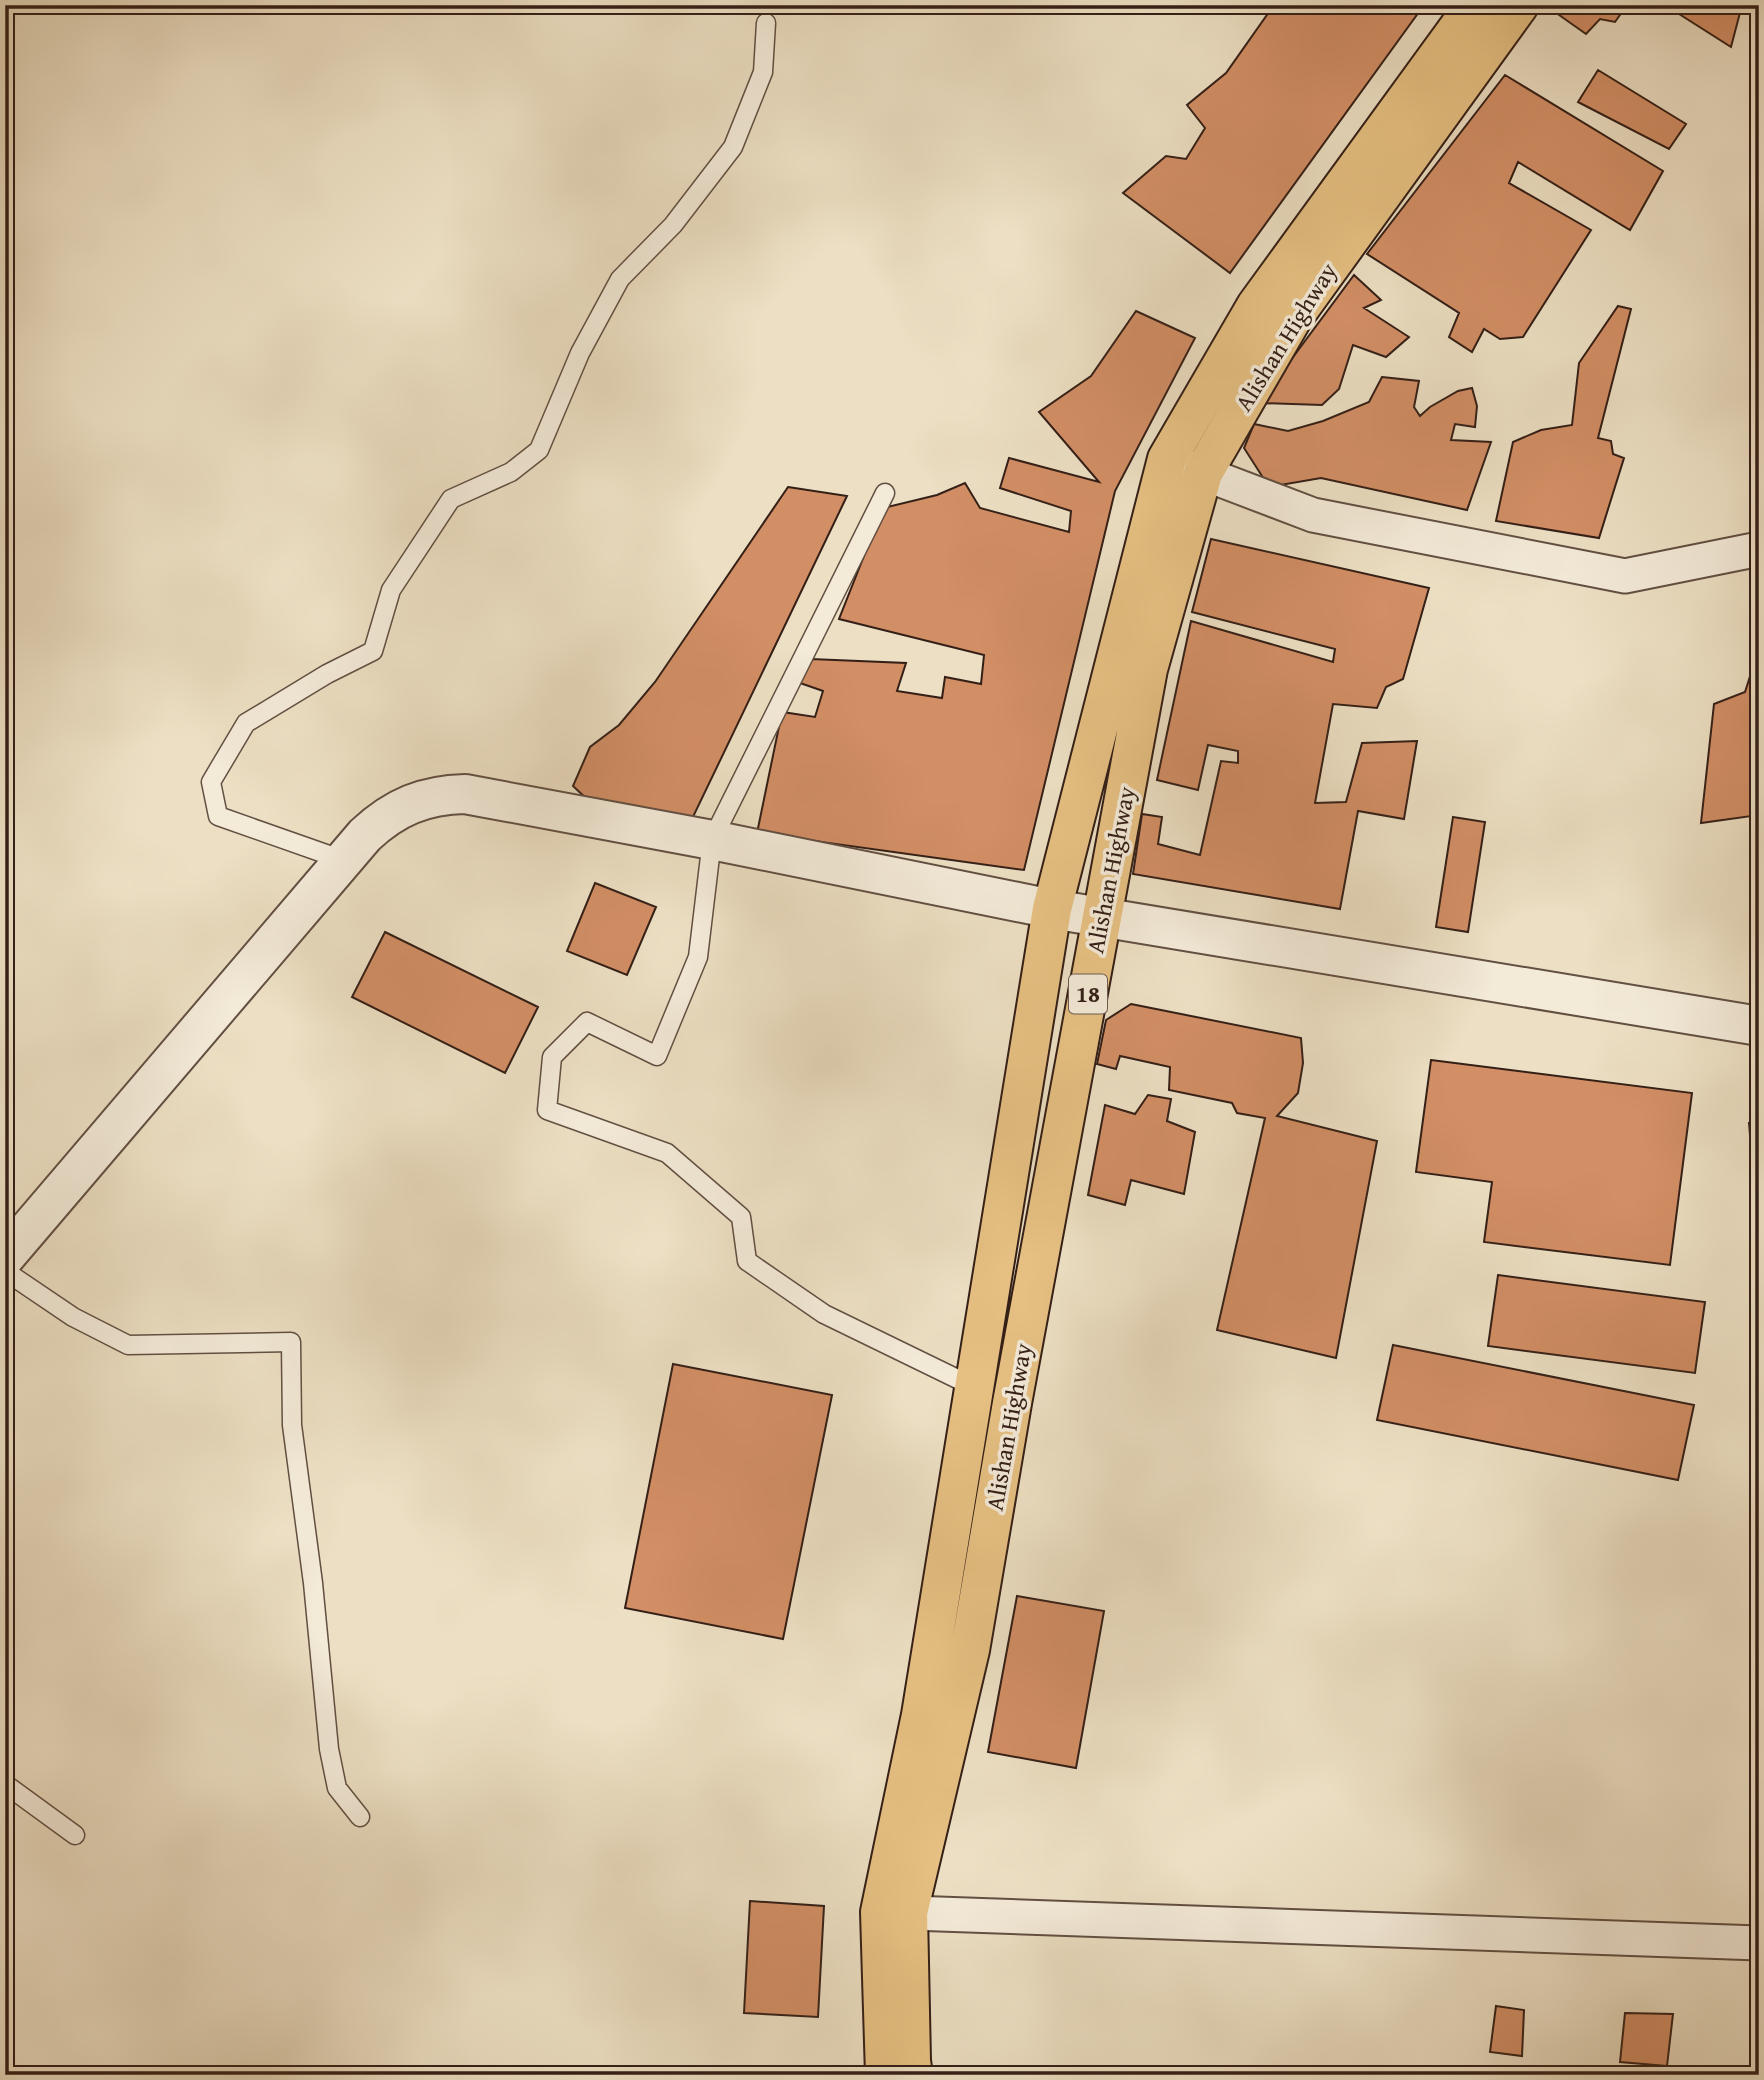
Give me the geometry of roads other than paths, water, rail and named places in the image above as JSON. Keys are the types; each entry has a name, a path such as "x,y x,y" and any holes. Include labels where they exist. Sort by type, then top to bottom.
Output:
{"main road":[{"name":"Alishan Highway","path":"885,2075 894,1912 921,1715 1052,909 1167,459 1256,306 1475,5"},
{"name":"Alishan Highway","path":"913,2075 894,1912 970,1650 1012,1403 1148,669 1203,473 1292,319 1519,5"}],"street":[{"path":"1167,459 1313,515 1625,576 1759,549"},
{"path":"5,1257 343,860 382,819 413,802 443,794 465,794 712,840 1052,909 1759,1026"},
{"path":"894,1912 1759,1942"}],"lane":[{"path":"343,860 218,816 211,782 246,723 327,674 373,651 391,590 451,499 511,472 539,450 580,353 620,279 673,225 733,147 763,72 766,23"},
{"path":"884,493 712,840 698,957 657,1056 587,1021 552,1057 547,1110 667,1153 741,1217 747,1261 824,1314 974,1387"},
{"path":"5,1270 73,1317 128,1345 291,1342 292,1425 313,1583 328,1749 337,1788 360,1817"},
{"path":"5,1784 75,1835"}]}
